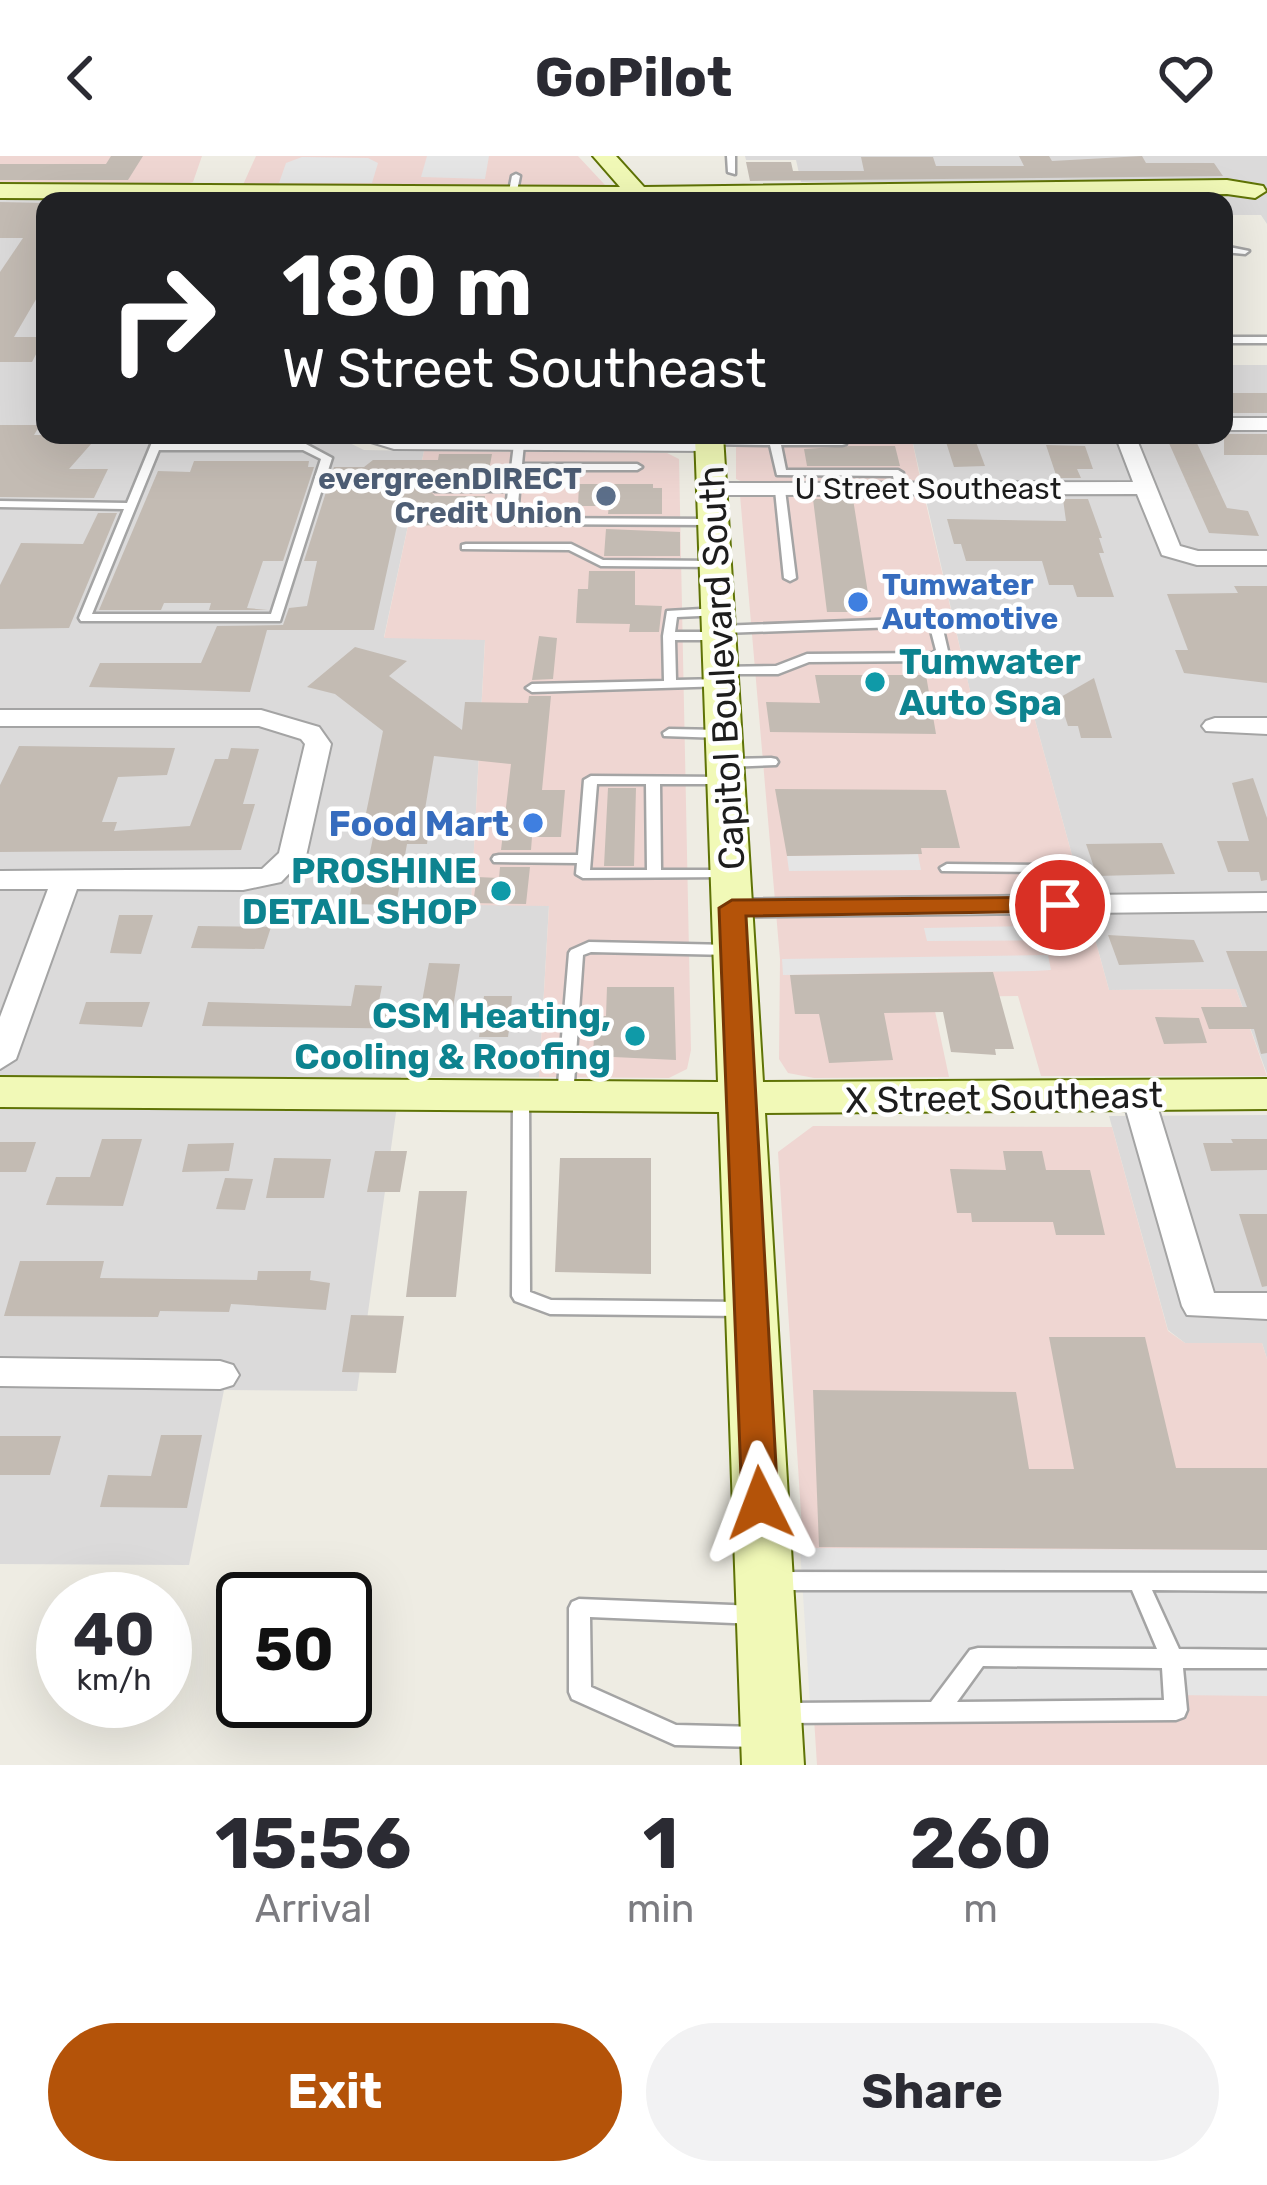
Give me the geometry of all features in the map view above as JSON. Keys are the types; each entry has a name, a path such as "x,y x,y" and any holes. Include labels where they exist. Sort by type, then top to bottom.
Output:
{"street":[{"path":"604,156 637,192"},
{"path":"17,191 218,176 343,192"},
{"path":"402,192 421,187 556,192"},
{"path":"688,192 1227,187 1261,195"},
{"path":"1233,424 1267,424"},
{"name":"U Street Southeast","path":"473,444 518,456 607,445 712,483 780,490 825,481 900,489 1144,488"},
{"path":"1128,444 1170,550 1180,556 1267,558"},
{"name":"Capitol Boulevard South","path":"712,483 772,1738"},
{"path":"0,718 261,718 289,723 310,733 318,744 292,856 271,876 243,881 0,880"},
{"path":"1214,726 1267,726"},
{"path":"0,1059 66,880"},
{"path":"732,911 1267,902"},
{"name":"X Street Southeast","path":"0,1093 543,1098 1267,1094"},
{"path":"1138,1096 1200,1306 1267,1306"},
{"path":"0,1372 220,1375"}],"lane":[{"path":"730,156 734,188"},
{"path":"1233,250 1245,251"},
{"path":"1233,340 1267,340"},
{"path":"157,444 86,618 269,621 280,614 326,458 306,444"},
{"path":"466,547 571,547 601,563 772,444"},
{"path":"775,444 782,473 825,481"},
{"path":"637,467 518,456 511,517 516,521 712,483"},
{"path":"435,488 513,488"},
{"path":"780,490 790,578"},
{"path":"0,504 130,506"},
{"path":"669,636 720,646 927,622 936,625 941,651 937,657 807,658 778,670 720,646 670,614 669,636 670,683"},
{"path":"532,688 670,683 720,646"},
{"path":"669,733 725,759"},
{"path":"732,911 654,874 583,874 591,780 653,780 725,759 771,762"},
{"path":"653,780 654,874"},
{"path":"499,859 584,859"},
{"path":"947,868 1044,868 1060,905"},
{"path":"732,911 577,953 543,1098 518,1136 521,1296 550,1307 751,1310"},
{"path":"1138,1581 1172,1658 1176,1710 939,1709 772,1738 675,1735 580,1692 579,1608 1138,1581 1267,1582"},
{"path":"939,1709 978,1657 1267,1659"}],"shaded area":[{"path":"0,156 202,156 193,182 178,186 0,185"},
{"path":"256,156 578,156 605,185 242,187"},
{"path":"427,156 489,156 485,179 421,177"},
{"path":"745,156 1267,156 1267,224 1261,215 1233,215 1233,192 882,192 1239,182 801,182 796,160 746,160"},
{"path":"302,157 368,158 378,163 372,183 279,183 286,163"},
{"path":"0,197 36,197 36,444 352,444 364,450 424,451 384,637 485,639 471,904 549,905 539,1077 401,1077 357,1391 224,1390 189,1565 0,1564"},
{"path":"1233,365 1267,365 1267,1074 1236,989 1109,990 1033,713 975,713 913,444 1233,444"},
{"path":"736,444 913,444 921,482 743,482 736,479"},
{"path":"424,451 667,453 679,459 691,1050 687,1069 669,1078 539,1077 549,906 471,905 485,640 384,638"},
{"path":"740,495 924,495 975,712 1033,713 1109,990 1236,989 1267,1076 1041,1076 1018,996 932,997 949,1077 814,1078 788,1073 779,1059 780,959"},
{"path":"918,854 921,870 789,871 787,856"},
{"path":"1087,925 1092,940 927,941 924,928"},
{"path":"1048,955 1051,970 783,975 782,959"},
{"path":"1267,1115 1267,1359 1262,1343 1185,1343 1168,1330 1109,1116"},
{"path":"813,1126 1112,1127 1168,1331 1185,1343 1262,1343 1267,1359 1267,1765 817,1765 778,1152"},
{"path":"800,1548 1267,1550 1267,1696 1171,1695 1176,1720 811,1719"}],"building":[{"path":"111,156 143,156 128,180 0,180 0,164 106,164"},
{"path":"1019,156 1049,156 1052,161 1142,156 1146,163 1214,163 1223,176 750,181 746,162 791,162 793,171 864,171 861,157 933,157 936,166 1024,166"},
{"path":"0,202 36,203 36,299 14,337 36,337 32,362 0,362 0,272 23,238 0,238"},
{"path":"1233,393 1267,393 1267,413 1233,413"},
{"path":"0,425 36,425 36,444 91,444 69,469 108,469 94,498 0,497"},
{"path":"1233,434 1267,434 1267,455 1224,455 1224,444 1233,444"},
{"path":"947,444 977,444 985,466 954,467"},
{"path":"1169,444 1197,444 1227,508 1248,511 1259,536 1209,533"},
{"path":"1046,445 1085,446 1093,469 1077,469 1081,478 1057,478"},
{"path":"895,446 900,466 807,466 804,449"},
{"path":"439,454 492,454 487,481 435,481 426,486 435,496 485,496 481,526 397,525 374,630 267,630 250,692 89,687 100,663 201,663 217,626 283,625 289,608 307,606 317,561 304,561 334,467 364,467 373,460 438,460"},
{"path":"194,461 309,461 308,467 314,467 283,561 263,561 247,608 268,610 209,610 211,603 164,603 161,610 99,610 158,471 190,472"},
{"name":"evergreenDIRECT Credit Union","path":"579,484 653,484 653,488 662,488 662,514 608,514 609,506 578,506"},
{"path":"813,499 853,499 871,612 827,612"},
{"path":"1063,499 1088,499 1114,597 1077,597 1073,585 1049,585 1042,561 966,561 961,544 954,544 947,519 1066,521"},
{"path":"98,513 117,513 69,628 0,629 0,585 21,543 83,544"},
{"path":"606,529 680,532 680,556 604,556"},
{"path":"589,571 635,571 635,605 662,606 659,632 629,632 630,624 576,623 578,589 588,589"},
{"path":"1234,586 1267,586 1267,683 1184,673 1175,650 1188,650 1167,594 1238,593"},
{"path":"539,636 557,638 553,679 532,680"},
{"path":"355,647 407,661 389,676 462,730 465,702 528,703 529,696 551,696 542,790 565,790 561,837 532,837 531,850 501,850 511,764 434,756 424,815 430,815 427,844 407,844 396,905 348,904 356,867 367,867 376,823 364,823 383,731 335,694 307,687"},
{"path":"815,675 926,675 936,734 770,732 766,702 820,703"},
{"path":"1094,678 1112,738 1081,738 1078,726 1068,726 1059,698"},
{"path":"19,746 175,748 167,775 118,777 102,822 117,822 114,831 190,826 215,759 228,759 231,748 259,749 243,804 255,804 241,850 0,852 0,785"},
{"path":"1253,778 1267,818 1267,880 1261,881 1259,872 1228,872 1217,841 1249,841 1232,783"},
{"path":"608,788 636,788 634,866 604,866"},
{"path":"775,789 946,790 960,848 921,848 922,854 787,856"},
{"path":"1162,843 1175,874 1097,876 1086,844"},
{"name":"PROSHINE DETAIL SHOP","path":"500,867 530,867 526,904 473,903 477,877 499,878"},
{"path":"119,915 153,915 141,954 110,953"},
{"path":"198,926 271,927 264,949 191,948"},
{"path":"1108,935 1194,940 1204,962 1119,965"},
{"path":"1226,951 1267,951 1267,1053 1261,1054 1254,1029 1209,1029 1201,1007 1247,1007"},
{"path":"429,963 460,964 452,1014 434,1013 432,1029 202,1026 208,1002 351,1006 355,985 382,986 378,1006 421,1007"},
{"path":"993,972 1014,1049 995,1049 996,1055 951,1052 943,1012 884,1013 893,1060 829,1063 819,1014 795,1014 790,975"},
{"name":"CSM Heating, Cooling & Roofing","path":"607,987 674,987 676,1060 593,1056 595,1016 606,1016"},
{"path":"484,996 512,996 511,1008 529,1008 527,1030 509,1030 508,1037 479,1037"},
{"path":"86,1002 150,1002 142,1027 79,1024"},
{"path":"1155,1017 1199,1018 1207,1043 1164,1044"},
{"path":"102,1139 142,1139 123,1206 46,1205 56,1177 90,1177"},
{"path":"1231,1139 1267,1139 1267,1170 1211,1171 1203,1143 1233,1143"},
{"path":"0,1142 36,1142 26,1172 0,1172"},
{"path":"234,1143 229,1171 182,1172 188,1144"},
{"path":"375,1151 407,1151 400,1192 367,1192"},
{"path":"1003,1151 1042,1151 1046,1170 1090,1170 1105,1235 1056,1235 1053,1222 972,1222 971,1213 957,1213 950,1169 1006,1170"},
{"path":"274,1158 331,1159 324,1198 266,1198"},
{"path":"560,1158 651,1158 651,1274 555,1272"},
{"path":"225,1178 253,1179 245,1210 216,1209"},
{"path":"419,1191 467,1191 456,1297 406,1297"},
{"path":"1239,1214 1267,1214 1267,1286 1262,1287"},
{"path":"20,1261 104,1261 100,1278 257,1280 258,1271 311,1271 310,1280 330,1283 326,1310 231,1304 229,1312 160,1311 158,1317 4,1316"},
{"path":"351,1315 404,1316 396,1373 342,1372"},
{"path":"1049,1337 1145,1337 1176,1468 1267,1468 1267,1550 819,1547 813,1390 1016,1392 1029,1469 1074,1469"},
{"path":"161,1435 202,1435 187,1508 100,1507 108,1475 151,1476"},
{"path":"0,1436 61,1436 50,1475 0,1475"}],"place":[{"name":"evergreenDIRECT Credit Union","path":"606,496"},
{"name":"Tumwater Automotive","path":"858,602"},
{"name":"Tumwater Auto Spa","path":"875,682"},
{"name":"Food Mart","path":"533,823"},
{"name":"PROSHINE DETAIL SHOP","path":"501,891"},
{"name":"CSM Heating, Cooling & Roofing","path":"635,1036"}],"route":[{"path":"760,1503 732,908 1060,905"}]}
